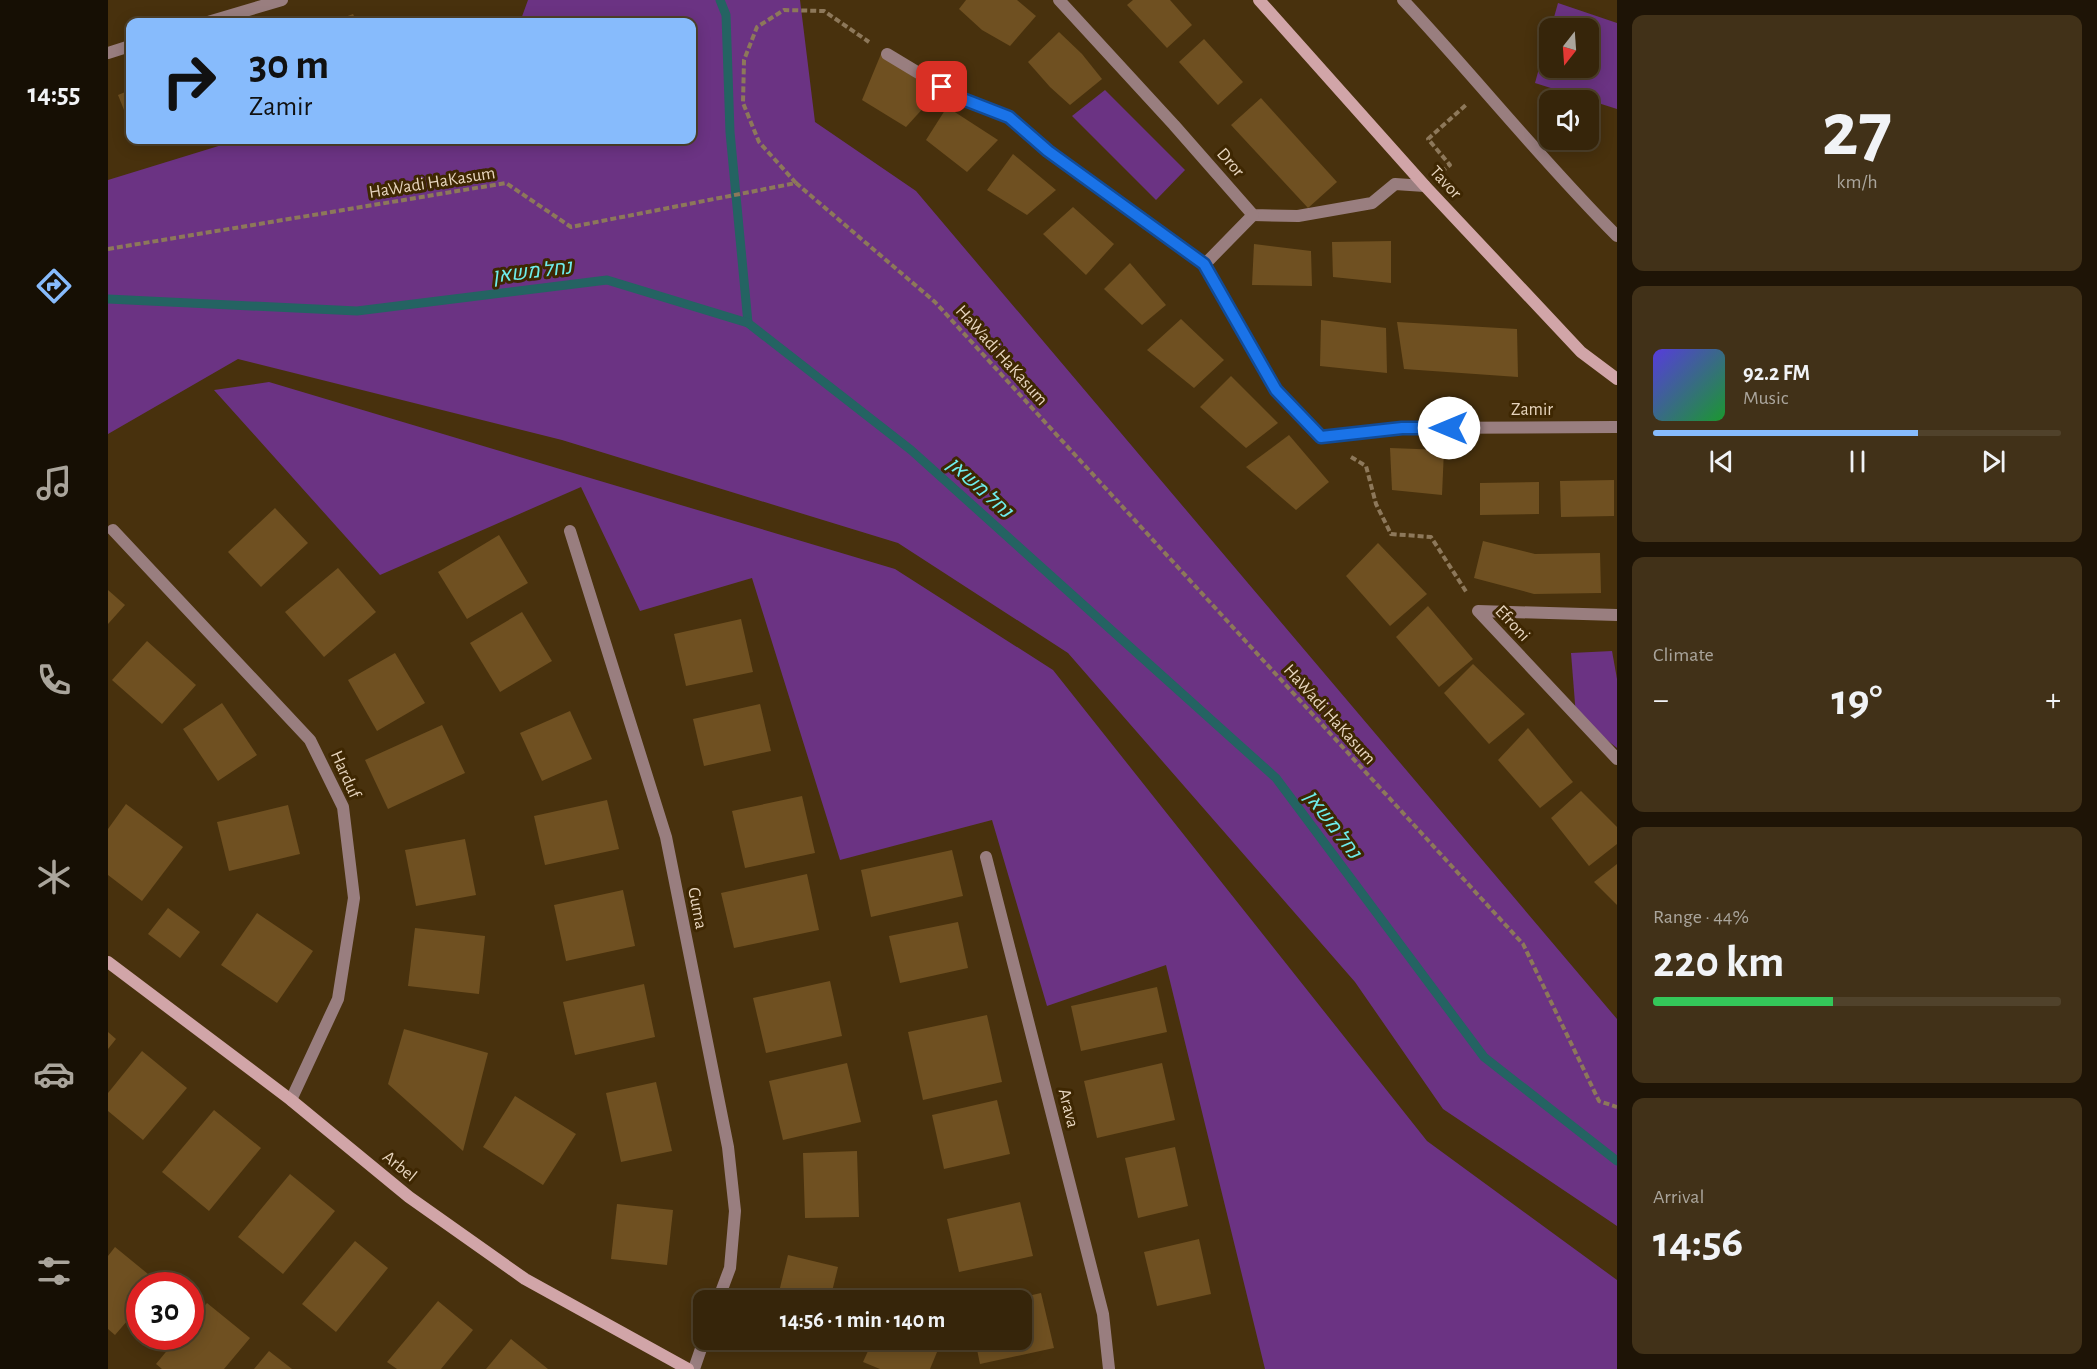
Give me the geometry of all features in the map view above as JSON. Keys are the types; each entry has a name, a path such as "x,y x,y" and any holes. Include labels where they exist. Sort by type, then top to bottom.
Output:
{"street":[{"path":"221,18 282,0"},
{"name":"Dror","path":"1059,0 1253,215"},
{"name":"Tavor","path":"1259,0 1425,186 1581,352 1617,379"},
{"path":"1403,0 1484,89 1568,187 1617,236"},
{"path":"108,53 126,47"},
{"path":"887,54 960,98 1009,117 1048,151 1204,264 1276,390 1321,437"},
{"path":"1204,264 1253,215 1298,216 1372,203 1395,184 1425,186"},
{"name":"Zamir","path":"1321,437 1402,428 1616,427"},
{"name":"Harduf","path":"113,530 310,740 343,807 354,898 338,999 291,1100"},
{"name":"Guma","path":"570,531 666,837 728,1147 735,1211 730,1268 722,1290"},
{"name":"Efroni","path":"1478,612 1617,615"},
{"name":"Efroni","path":"1478,612 1617,759"},
{"name":"Arava","path":"986,857 1102,1314 1108,1369"},
{"name":"Arbel","path":"108,962 291,1100 409,1197 525,1279 688,1369"},
{"path":"694,1369 701,1350"}],"path":[{"path":"796,183 759,142 743,103 744,60 757,27 784,10 824,11 887,54"},
{"path":"1450,165 1428,138 1484,89"},
{"name":"HaWadi HaKasum","path":"108,249 506,183 571,227 796,183 935,302 1523,944 1599,1101 1617,1107"},
{"path":"1321,437 1365,466 1376,504 1391,534 1431,537 1478,612"}],"shaded area":[{"path":"528,0 800,0 815,122 916,191 1617,1019 1617,1226 1443,1109 1355,982 1068,653 898,543 562,440 238,359 108,434 108,180 225,144 696,144 696,18 521,18"},
{"path":"1558,3 1617,23 1617,109 1599,103 1599,90 1557,90 1535,83 1539,68 1539,78 1599,78 1599,18 1554,18"},
{"path":"1105,90 1185,170 1156,200 1072,116"},
{"path":"269,382 895,569 1053,670 1427,1141 1617,1280 1617,1369 1265,1369 1166,965 1047,1006 992,820 840,860 752,578 640,611 581,487 380,575 214,390"},
{"path":"1612,651 1617,679 1617,748 1576,716 1571,653"}],"building":[{"path":"966,0 1017,0 1036,16 1010,46 982,30 959,9"},
{"path":"1133,0 1170,0 1192,25 1167,48 1127,5"},
{"path":"353,14 355,18 342,18"},
{"path":"1059,32 1082,54 1102,79 1070,105 1028,62"},
{"path":"1204,39 1243,82 1218,105 1179,62"},
{"path":"881,54 937,93 906,127 862,100"},
{"path":"126,92 126,115 118,95"},
{"path":"1261,98 1337,182 1308,208 1231,125"},
{"path":"947,107 998,140 967,172 926,140"},
{"path":"1013,154 1056,190 1027,215 987,190"},
{"path":"1073,207 1114,244 1086,275 1043,234"},
{"path":"1391,241 1391,283 1333,277 1332,242"},
{"path":"1254,244 1311,251 1312,286 1252,285"},
{"path":"1130,263 1166,305 1142,325 1104,289"},
{"path":"1181,319 1224,360 1194,388 1147,350"},
{"path":"1321,320 1386,328 1387,373 1320,366"},
{"path":"1397,322 1517,329 1518,377 1404,369"},
{"path":"1231,376 1278,423 1246,448 1200,407"},
{"path":"1289,435 1329,482 1296,510 1246,467"},
{"path":"1390,448 1444,450 1442,495 1392,490"},
{"path":"1614,480 1614,516 1561,517 1560,481"},
{"path":"1539,482 1539,514 1480,515 1480,483"},
{"path":"275,508 308,543 261,587 228,552"},
{"path":"499,535 528,583 467,619 438,572"},
{"path":"1483,541 1535,554 1600,553 1601,593 1534,594 1474,578"},
{"path":"1378,543 1427,594 1390,626 1346,576"},
{"path":"338,568 376,612 324,657 285,612"},
{"path":"108,590 125,605 108,624"},
{"path":"1428,606 1473,659 1439,687 1396,637"},
{"path":"522,612 552,661 500,692 470,643"},
{"path":"741,619 753,672 686,686 674,634"},
{"path":"147,641 196,685 162,724 112,680"},
{"path":"395,653 425,703 377,731 348,680"},
{"path":"1473,664 1525,714 1489,744 1444,693"},
{"path":"222,703 257,755 218,781 183,729"},
{"path":"760,704 771,751 704,766 693,719"},
{"path":"570,711 592,759 542,781 520,733"},
{"path":"442,725 465,773 388,809 365,760"},
{"path":"1528,728 1573,782 1540,808 1498,760"},
{"path":"1581,791 1617,827 1617,844 1589,866 1551,818"},
{"path":"802,796 815,853 745,868 732,811"},
{"path":"607,800 619,849 545,865 534,816"},
{"path":"126,804 183,847 142,901 108,875 108,829"},
{"path":"288,805 300,854 229,871 217,822"},
{"path":"465,839 476,895 416,906 405,850"},
{"path":"952,850 963,896 871,917 861,870"},
{"path":"1617,864 1617,905 1594,882"},
{"path":"807,874 819,930 734,948 721,893"},
{"path":"623,890 635,946 566,961 554,905"},
{"path":"168,908 200,932 180,958 148,934"},
{"path":"257,913 313,951 277,1003 221,965"},
{"path":"958,922 968,968 900,983 889,936"},
{"path":"415,928 485,936 479,994 408,986"},
{"path":"830,981 842,1036 766,1053 753,998"},
{"path":"644,984 655,1037 575,1055 563,1002"},
{"path":"1157,987 1167,1032 1081,1051 1071,1006"},
{"path":"987,1015 1002,1082 923,1100 908,1032"},
{"path":"404,1029 488,1053 463,1151 388,1084"},
{"path":"108,1032 116,1039 108,1049"},
{"path":"142,1051 187,1088 143,1140 108,1111 108,1093"},
{"path":"847,1063 861,1122 783,1140 769,1081"},
{"path":"1162,1063 1175,1120 1097,1138 1084,1081"},
{"path":"656,1082 672,1151 621,1162 606,1093"},
{"path":"515,1096 576,1134 543,1185 483,1147"},
{"path":"997,1100 1010,1154 944,1169 932,1115"},
{"path":"214,1110 261,1148 209,1211 162,1172"},
{"path":"1175,1147 1188,1206 1138,1218 1125,1158"},
{"path":"857,1151 859,1217 805,1218 803,1153"},
{"path":"290,1174 335,1211 283,1274 238,1237"},
{"path":"1020,1202 1033,1256 959,1272 947,1219"},
{"path":"617,1204 673,1210 667,1265 611,1259"},
{"path":"1199,1239 1211,1294 1157,1306 1144,1252"},
{"path":"355,1241 388,1268 336,1332 302,1304"},
{"path":"115,1247 146,1272 126,1272 126,1322 115,1335 108,1329 108,1256"},
{"path":"788,1255 838,1267 832,1290 779,1290"},
{"path":"1041,1293 1054,1348 980,1364 977,1350 1032,1350 1032,1295"},
{"path":"438,1301 473,1330 441,1369 397,1369 387,1362"},
{"path":"207,1303 250,1338 224,1369 162,1369 156,1364 168,1350 204,1350 204,1307"},
{"path":"511,1339 548,1369 486,1369"},
{"path":"868,1350 938,1350 930,1369 880,1369 863,1362"},
{"path":"269,1351 292,1369 254,1369"}],"waterway":[{"path":"720,0 726,15 730,132 748,323"},
{"name":"נחל משאן","path":"108,299 357,311 607,280 748,323 911,450 1276,778 1484,1057 1617,1161"}],"route":[{"path":"942,87 960,98 1009,117 1048,151 1204,264 1276,390 1321,437 1402,428 1449,428"}]}
